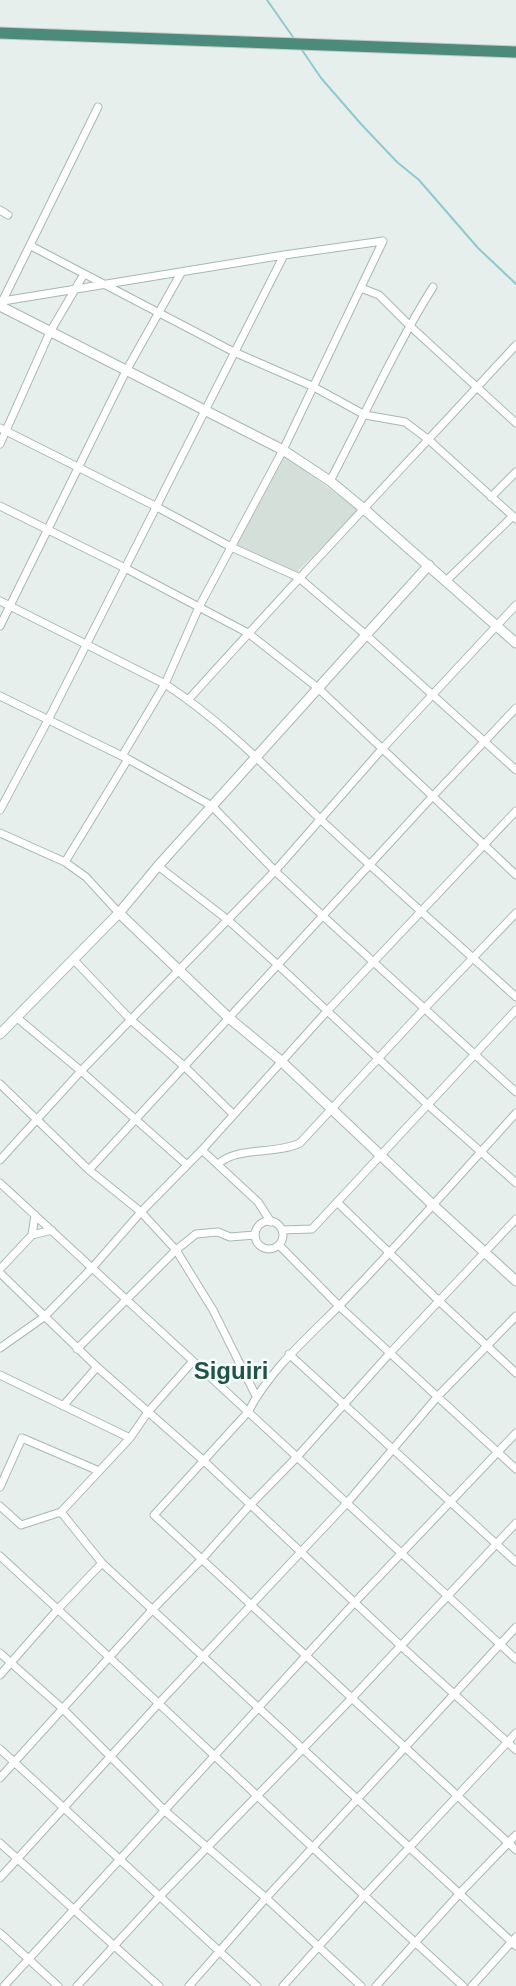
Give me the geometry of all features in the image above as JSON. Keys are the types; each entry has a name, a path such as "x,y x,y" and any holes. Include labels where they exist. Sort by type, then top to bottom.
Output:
{"highway":[{"path":"0,33 516,52"}],"street":[{"path":"1,305 98,107"},
{"path":"0,210 8,215"},
{"path":"1,305 74,290 284,254 383,241 283,450 199,607 165,684 65,862"},
{"path":"31,246 234,352 312,386 365,415 405,422 429,440 514,518 447,580"},
{"path":"0,810 48,720 284,254"},
{"path":"0,626 126,370 181,273"},
{"path":"0,444 3,430 50,332 84,274"},
{"path":"330,481 409,325 433,287"},
{"path":"361,288 379,295 516,423"},
{"path":"1,305 50,332 283,450 330,481 364,509 447,580 516,643"},
{"path":"189,699 298,577 429,440 516,345"},
{"path":"3,430 156,506 231,547 298,577 366,635 516,770"},
{"path":"491,497 516,472"},
{"path":"0,506 125,568 248,633 318,688 516,875"},
{"path":"0,1034 119,913 158,866 429,565"},
{"path":"0,601 165,684 189,699 256,757 320,819 516,997"},
{"path":"0,1160 82,1071 275,871 382,750 516,605"},
{"path":"0,696 125,758 212,806 275,871 516,1092"},
{"path":"89,1170 516,708"},
{"path":"0,1348 44,1317 92,1268 141,1212 202,1150 328,1010 485,846 516,811"},
{"path":"0,833 65,862 86,877 119,913 229,1018 281,1061 516,1281"},
{"path":"158,866 228,920 328,1010 428,1105 516,1183"},
{"path":"218,1164 234,1155 291,1148 300,1143 516,913"},
{"path":"73,960 131,1020 185,1067 233,1114"},
{"path":"282,1230 312,1228 382,1156 516,1010"},
{"path":"16,1017 82,1071 187,1165"},
{"path":"0,1084 89,1170 141,1212 176,1250 213,1310 256,1396"},
{"path":"516,1113 339,1306 289,1354 256,1396 248,1412 154,1514 516,1850"},
{"path":"202,1150 258,1202 271,1222"},
{"path":"0,1183 516,1659"},
{"path":"338,1202 516,1373"},
{"path":"32,1235 35,1215"},
{"path":"0,1778 152,1610 297,1457 390,1353 516,1219"},
{"path":"271,1222 280,1226 282,1230 283,1238 279,1245 271,1249 258,1244 255,1235 258,1226 271,1222"},
{"path":"0,1269 32,1235 52,1230"},
{"path":"77,1348 176,1250 196,1234 218,1232 230,1237 255,1235"},
{"path":"279,1245 339,1306 516,1469"},
{"path":"0,1273 97,1367 204,1461 401,1646 516,1750"},
{"path":"0,1878 110,1756 347,1503 438,1396 516,1316"},
{"path":"289,1354 345,1403 516,1562"},
{"path":"0,1506 21,1525 61,1512 130,1438 148,1412 193,1361"},
{"path":"63,1406 97,1367"},
{"path":"0,1375 130,1438"},
{"path":"4,1986 355,1602 516,1434"},
{"path":"0,1487 22,1438 99,1471"},
{"path":"61,1512 102,1563 409,1848 514,1942 472,1986"},
{"path":"77,1986 160,1896 352,1698 516,1523"},
{"path":"0,1556 160,1702 215,1757 312,1848 463,1986"},
{"path":"0,1675 58,1609 102,1563"},
{"path":"189,1986 266,1898 516,1627"},
{"path":"0,1653 63,1709 165,1811 266,1898 361,1986"},
{"path":"283,1986 516,1732"},
{"path":"0,1749 257,1986"},
{"path":"376,1986 460,1893 516,1835"},
{"path":"0,1842 159,1986"},
{"path":"0,1933 58,1986"}],"shaded area":[{"path":"284,455 358,510 296,573 237,545"}],"waterway":[{"path":"267,0 293,37"},
{"path":"302,50 321,78 361,124 397,162 419,180 478,248 516,284"}],"district":[{"name":"Siguiri","path":"231,1372"}]}
